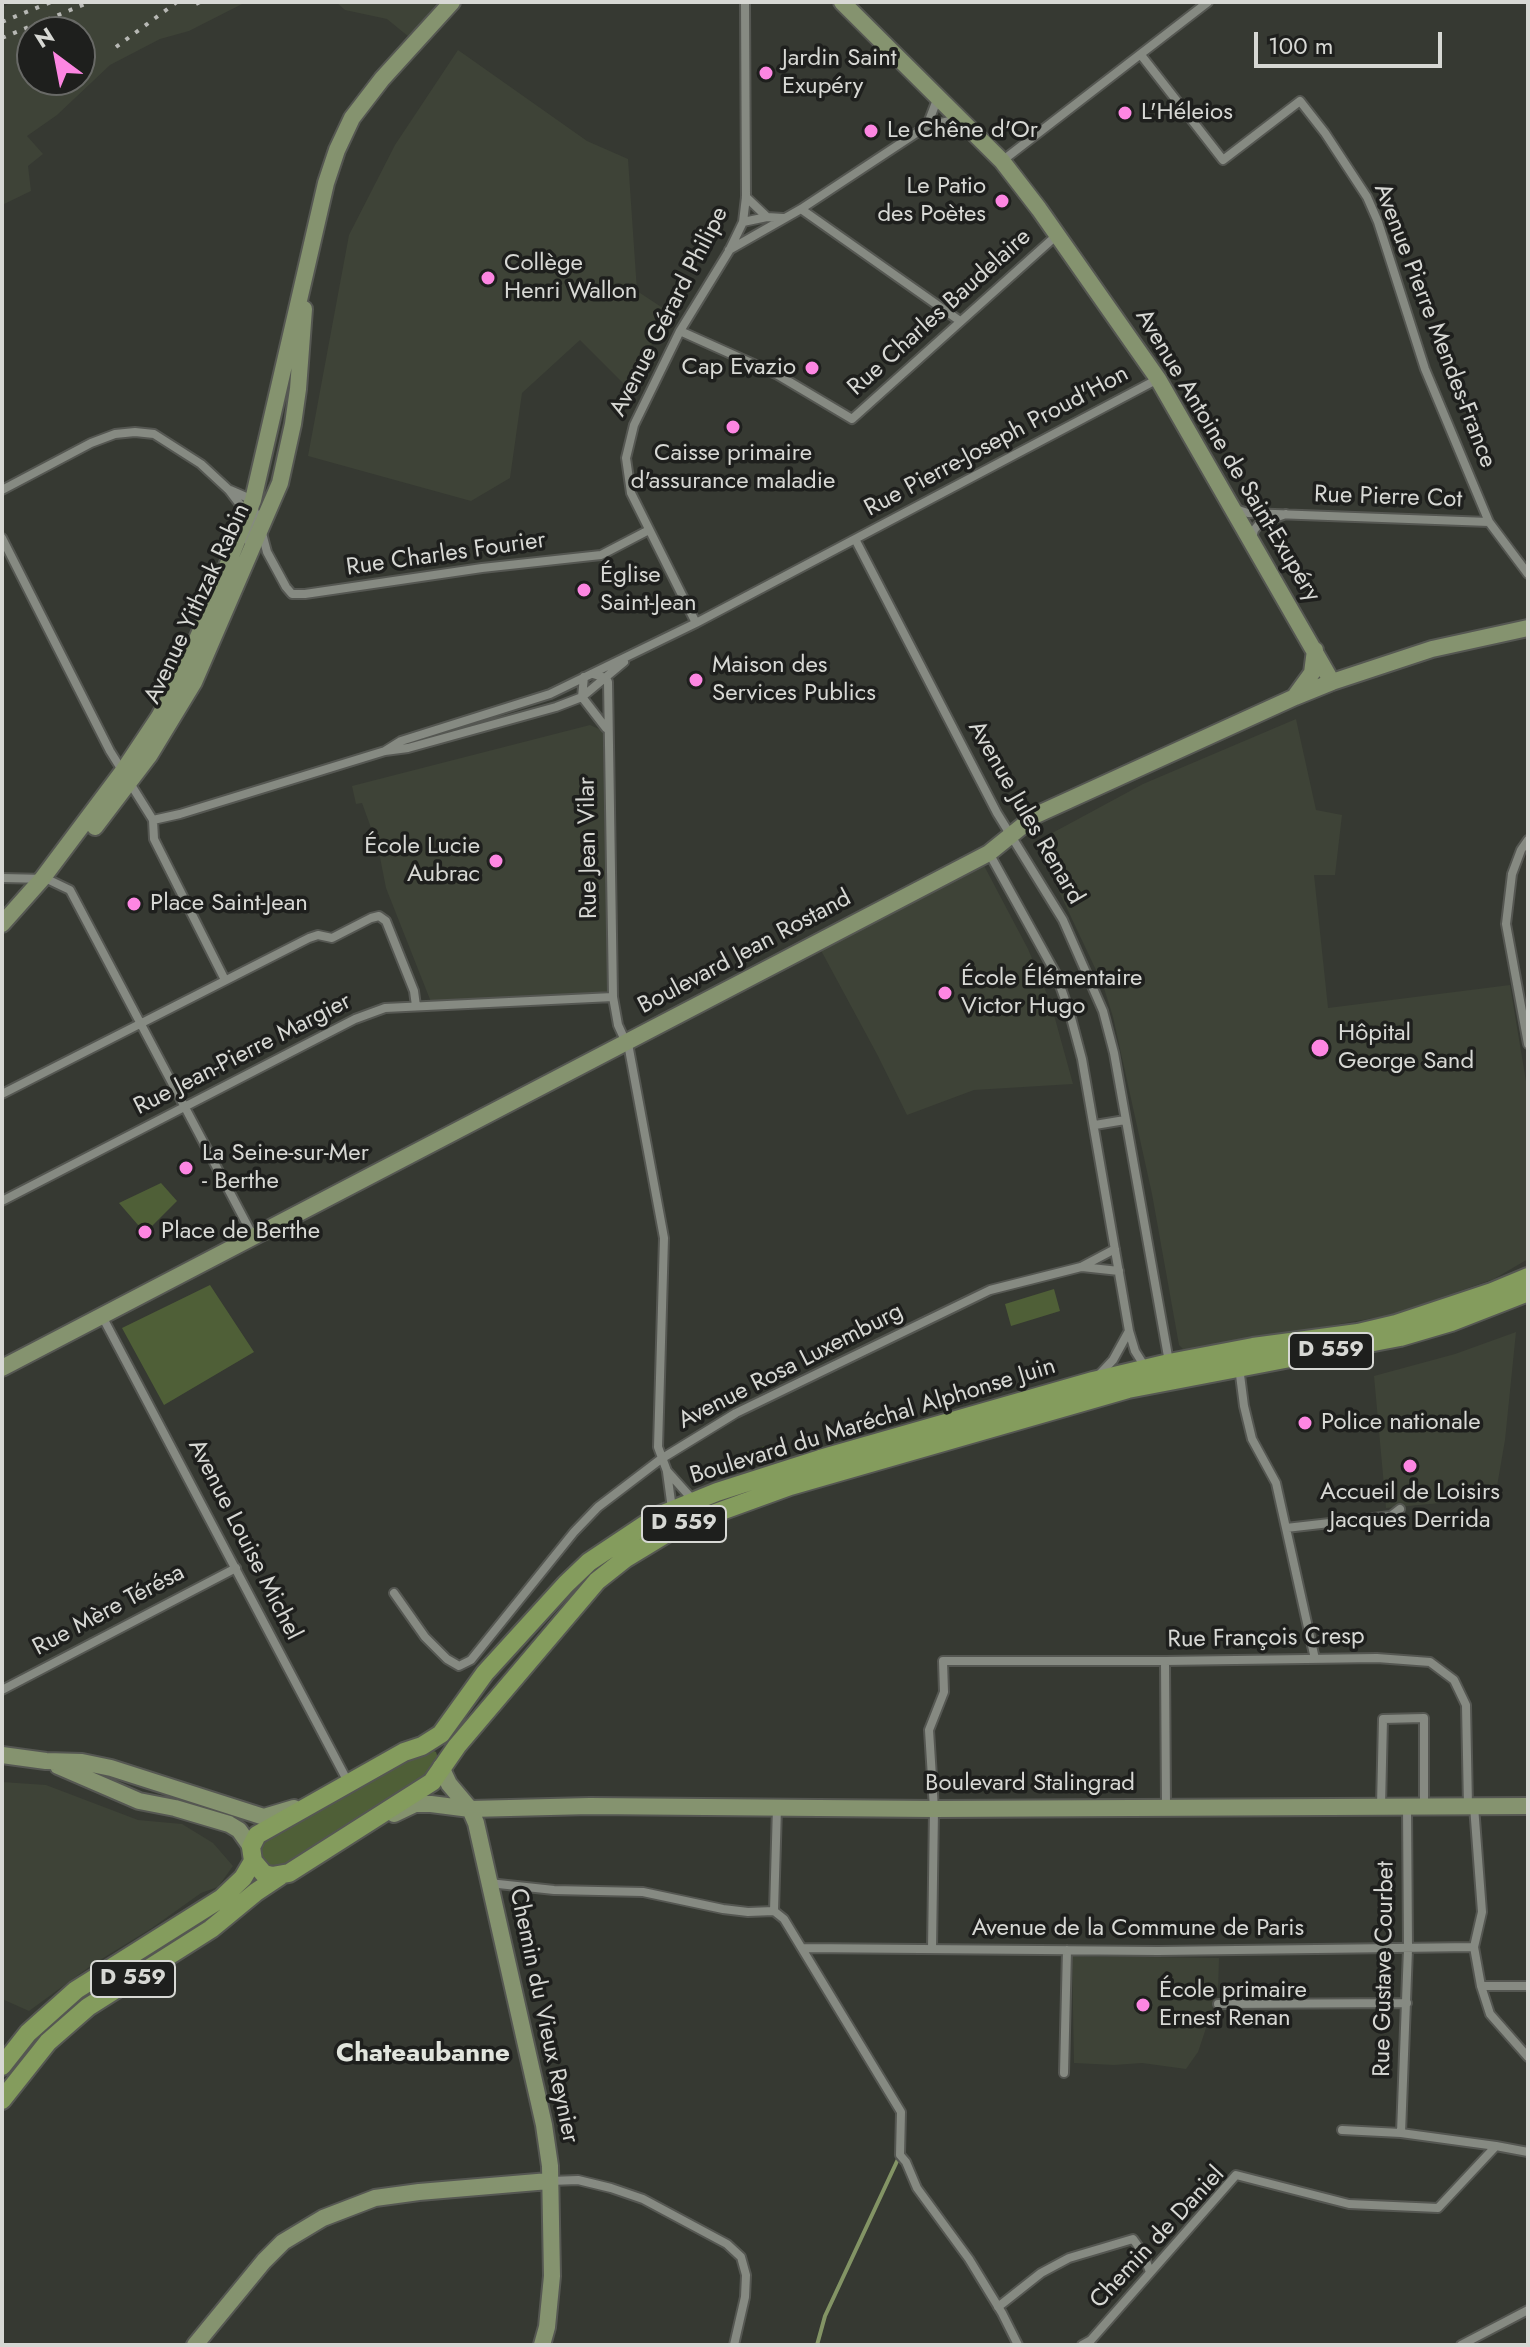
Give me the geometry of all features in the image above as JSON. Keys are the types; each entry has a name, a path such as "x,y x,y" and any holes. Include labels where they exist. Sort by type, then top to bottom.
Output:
{"main road":[{"name":"Boulevard du Maréchal Alphonse Juin","path":"1237,1360 1396,1324 1528,1277"},
{"name":"Boulevard du Maréchal Alphonse Juin","path":"252,1854 257,1835 413,1748 422,1746 446,1728 485,1673 589,1562 637,1528 672,1509 820,1459 1093,1381 1400,1337 1451,1322 1528,1292"},
{"name":"Boulevard du Maréchal Alphonse Juin","path":"280,1876 360,1830 432,1782 441,1767 581,1598 609,1570 646,1544 677,1527 790,1486 1128,1389 1161,1372"},
{"path":"422,1746 436,1752 441,1767"},
{"path":"252,1854 264,1874 280,1876"},
{"name":"D 559","path":"2,2066 28,2033 76,1990 222,1898 243,1878 252,1854"},
{"name":"D 559","path":"2,2100 48,2042 88,2007 211,1929 280,1876"}],"street":[{"name":"Avenue Yithzak Rabin","path":"2,934 175,716 218,627 247,554 257,514 280,378 326,183 337,150 352,118 382,79 452,2"},
{"name":"Avenue Gérard Philipe","path":"696,623 631,493 626,458 634,425 680,331 741,226 746,197 745,2"},
{"name":"Avenue Antoine de Saint-Exupéry","path":"842,2 1002,161 1057,235 1158,379 1332,682"},
{"path":"1002,161 1208,2"},
{"name":"Avenue Pierre Mendes-France","path":"1141,55 1223,160 1300,101 1325,133 1367,197 1378,222 1425,369 1489,522 1528,574"},
{"path":"927,126 938,96"},
{"path":"729,251 801,209 927,126 961,118"},
{"path":"746,197 767,217"},
{"path":"801,209 960,321"},
{"path":"741,226 767,217 784,218"},
{"path":"741,226 759,233"},
{"name":"Rue Charles Baudelaire","path":"680,331 778,375 852,419 1057,235"},
{"name":"Avenue Yithzak Rabin","path":"126,777 247,554 257,514 280,483 293,424 304,317 303,287"},
{"name":"Rue Pierre-Joseph Proud'Hon","path":"634,654 1158,379"},
{"path":"2,490 91,443 115,434 135,432 154,434 201,464 257,514"},
{"path":"229,490 257,514"},
{"name":"Rue Pierre Cot","path":"1233,508 1248,513 1489,522"},
{"path":"1252,540 1254,530 1260,523 1286,513"},
{"name":"Rue Charles Fourier","path":"247,554 292,594 305,594 482,568 601,555 649,530"},
{"path":"2,538 126,777 153,820 154,839 225,980"},
{"name":"Avenue Jules Renard","path":"855,539 1010,835 1063,920 1103,1011 1114,1053 1125,1120 1161,1372"},
{"name":"Boulevard Jean Rostand","path":"2,1368 627,1046 989,853 1036,815 1332,682 1432,649 1528,628"},
{"path":"1295,697 1312,673 1315,650"},
{"path":"153,820 385,751 408,748 556,707 582,697 634,654"},
{"path":"385,751 401,741 518,706 634,654"},
{"path":"587,676 606,678"},
{"path":"582,697 587,676"},
{"name":"Rue Jean Vilar","path":"606,678 613,997 627,1046 664,1238 658,1437 661,1459"},
{"path":"582,697 598,715 608,733"},
{"path":"1528,840 1512,874 1506,924 1528,1044"},
{"name":"Avenue Jules Renard","path":"989,853 1042,945 1065,998 1082,1059 1095,1125 1129,1331 1135,1351 1161,1372"},
{"path":"2,878 47,879 70,890 253,1236"},
{"name":"Avenue Yithzak Rabin","path":"2,924 47,879"},
{"path":"2,1094 309,938 318,935 332,938 379,916 386,921 391,932 414,991 416,1006"},
{"name":"Rue Jean-Pierre Margier","path":"2,1201 355,1019 385,1008 613,997"},
{"path":"1095,1125 1125,1120"},
{"name":"Avenue Rosa Luxemburg","path":"394,1593 425,1637 447,1659 459,1666 471,1660 574,1532 598,1507 661,1459 749,1406 990,1290 1081,1267 1115,1249"},
{"name":"Avenue Rosa Luxemburg","path":"1081,1267 1119,1271"},
{"name":"Avenue Louise Michel","path":"102,1316 349,1783"},
{"path":"1093,1381 1113,1360 1129,1331"},
{"path":"1237,1360 1252,1439 1276,1483 1315,1659"},
{"path":"661,1459 667,1471 694,1501"},
{"path":"667,1471 672,1509"},
{"path":"1286,1528 1391,1516 1400,1509"},
{"name":"Rue Mère Térésa","path":"2,1690 236,1568"},
{"name":"Rue François Cresp","path":"934,1809 929,1730 944,1692 943,1661 1377,1658 1430,1662 1454,1680 1466,1705 1471,1806 1482,1912 1474,1947"},
{"path":"1165,1661 1166,1806"},
{"name":"Rue Gustave Courbet","path":"1381,1806 1383,1719 1424,1718 1415,1806 1401,2133"},
{"path":"2,1755 82,1762 111,1768 264,1817 319,1800"},
{"path":"46,1761 139,1801 229,1824 239,1830 252,1854"},
{"path":"441,1767 456,1792"},
{"name":"Boulevard Stalingrad","path":"456,1792 532,1808"},
{"name":"Chemin du Vieux Reynier","path":"195,2345 283,2242 323,2218 375,2198 549,2181 549,2153 540,2103 476,1823 470,1809 456,1792"},
{"name":"Boulevard Stalingrad","path":"360,1830 415,1804 470,1809 1528,1806"},
{"path":"774,1911 777,1806"},
{"path":"932,1949 934,1809"},
{"path":"489,1883 554,1890 643,1892 723,1909 774,1911 784,1919 901,2112 900,2155 917,2188 944,2223 998,2307 1018,2345"},
{"path":"1474,1947 1490,2014 1528,2057"},
{"name":"Avenue de la Commune de Paris","path":"802,1948 1474,1947"},
{"path":"1064,2073 1067,1950"},
{"path":"1481,1986 1528,1986"},
{"path":"1218,2004 1407,2003"},
{"path":"1342,2130 1401,2133 1528,2152"},
{"name":"Chemin de Daniel","path":"1082,2345 1091,2340 1236,2175 1349,2204 1438,2208 1496,2146"},
{"path":"542,2345 552,2276 549,2181 578,2180 643,2199 727,2244 741,2257 746,2275 745,2297 734,2345"},
{"path":"998,2307 1041,2273 1069,2258 1133,2239 1143,2253 1150,2272"},
{"path":"1461,2345 1528,2310"}],"shaded area":[{"path":"13,2 246,2 189,31 160,39 110,65 96,78 96,16 16,16 16,96 77,96 27,136 43,154 28,166 31,191 2,205 2,7"},
{"path":"336,2 438,2 409,37 387,19 345,10"},
{"name":"Collège Henri Wallon","path":"458,50 587,141 628,159 637,291 672,314 625,385 580,340 522,393 510,478 471,501 308,456 349,235 395,145"},
{"name":"Hôpital George Sand","path":"1296,719 1316,810 1342,815 1335,875 1314,875 1328,1008 1510,985 1528,1093 1528,1259 1494,1279 1391,1315 1185,1351 1179,1345 1152,1194 1113,1017 1103,985 1039,849 1043,838 1143,784"},
{"name":"École Lucie Aubrac","path":"590,725 608,733 613,997 428,1006 431,1002 386,888 378,847 362,803 356,804 352,786"},
{"name":"École Élémentaire Victor Hugo","path":"980,858 1028,949 1051,1004 1073,1084 974,1090 907,1115 817,943"},
{"path":"1516,1332 1505,1440 1495,1498 1386,1508 1374,1376 1455,1354"},
{"path":"2,1782 46,1785 138,1820 182,1824 213,1843 233,1866 218,1887 201,1893 29,2011 2,1999"},
{"name":"École primaire Ernest Renan","path":"1072,1956 1219,1958 1218,1992 1198,2052 1186,2069 1142,2063 1074,2063"}],"green space":[{"path":"161,1183 177,1201 145,1233 119,1203"},
{"path":"210,1285 254,1352 164,1405 122,1328"},
{"path":"1054,1289 1060,1311 1011,1326 1005,1304"},
{"path":"765,1446 768,1456 729,1470 725,1459"},
{"path":"430,1749 436,1752 441,1767 272,1876 252,1840"}],"waterway":[{"path":"817,2345 825,2316 899,2157"}],"railway":[{"path":"2,22 51,2"},
{"path":"2,38 90,2"},
{"path":"116,47 177,2"},
{"path":"196,4 200,2"}],"place":[{"name":"Jardin Saint Exupéry","path":"766,73"},
{"name":"L'Héleios","path":"1125,113"},
{"name":"Le Chêne d'Or","path":"871,131"},
{"name":"Le Patio des Poètes","path":"1002,201"},
{"name":"Collège Henri Wallon","path":"488,278"},
{"name":"Cap Evazio","path":"812,368"},
{"name":"Caisse primaire d'assurance maladie","path":"733,427"},
{"name":"Église Saint-Jean","path":"584,590"},
{"name":"Maison des Services Publics","path":"696,680"},
{"name":"École Lucie Aubrac","path":"496,861"},
{"name":"Place Saint-Jean","path":"134,904"},
{"name":"École Élémentaire Victor Hugo","path":"945,993"},
{"name":"Hôpital George Sand","path":"1320,1048"},
{"name":"La Seine-sur-Mer - Berthe","path":"186,1168"},
{"name":"Place de Berthe","path":"145,1232"},
{"name":"Police nationale","path":"1305,1423"},
{"name":"Accueil de Loisirs Jacques Derrida","path":"1410,1466"},
{"name":"École primaire Ernest Renan","path":"1143,2005"}],"district":[{"name":"Chateaubanne","path":"423,2055"}]}
